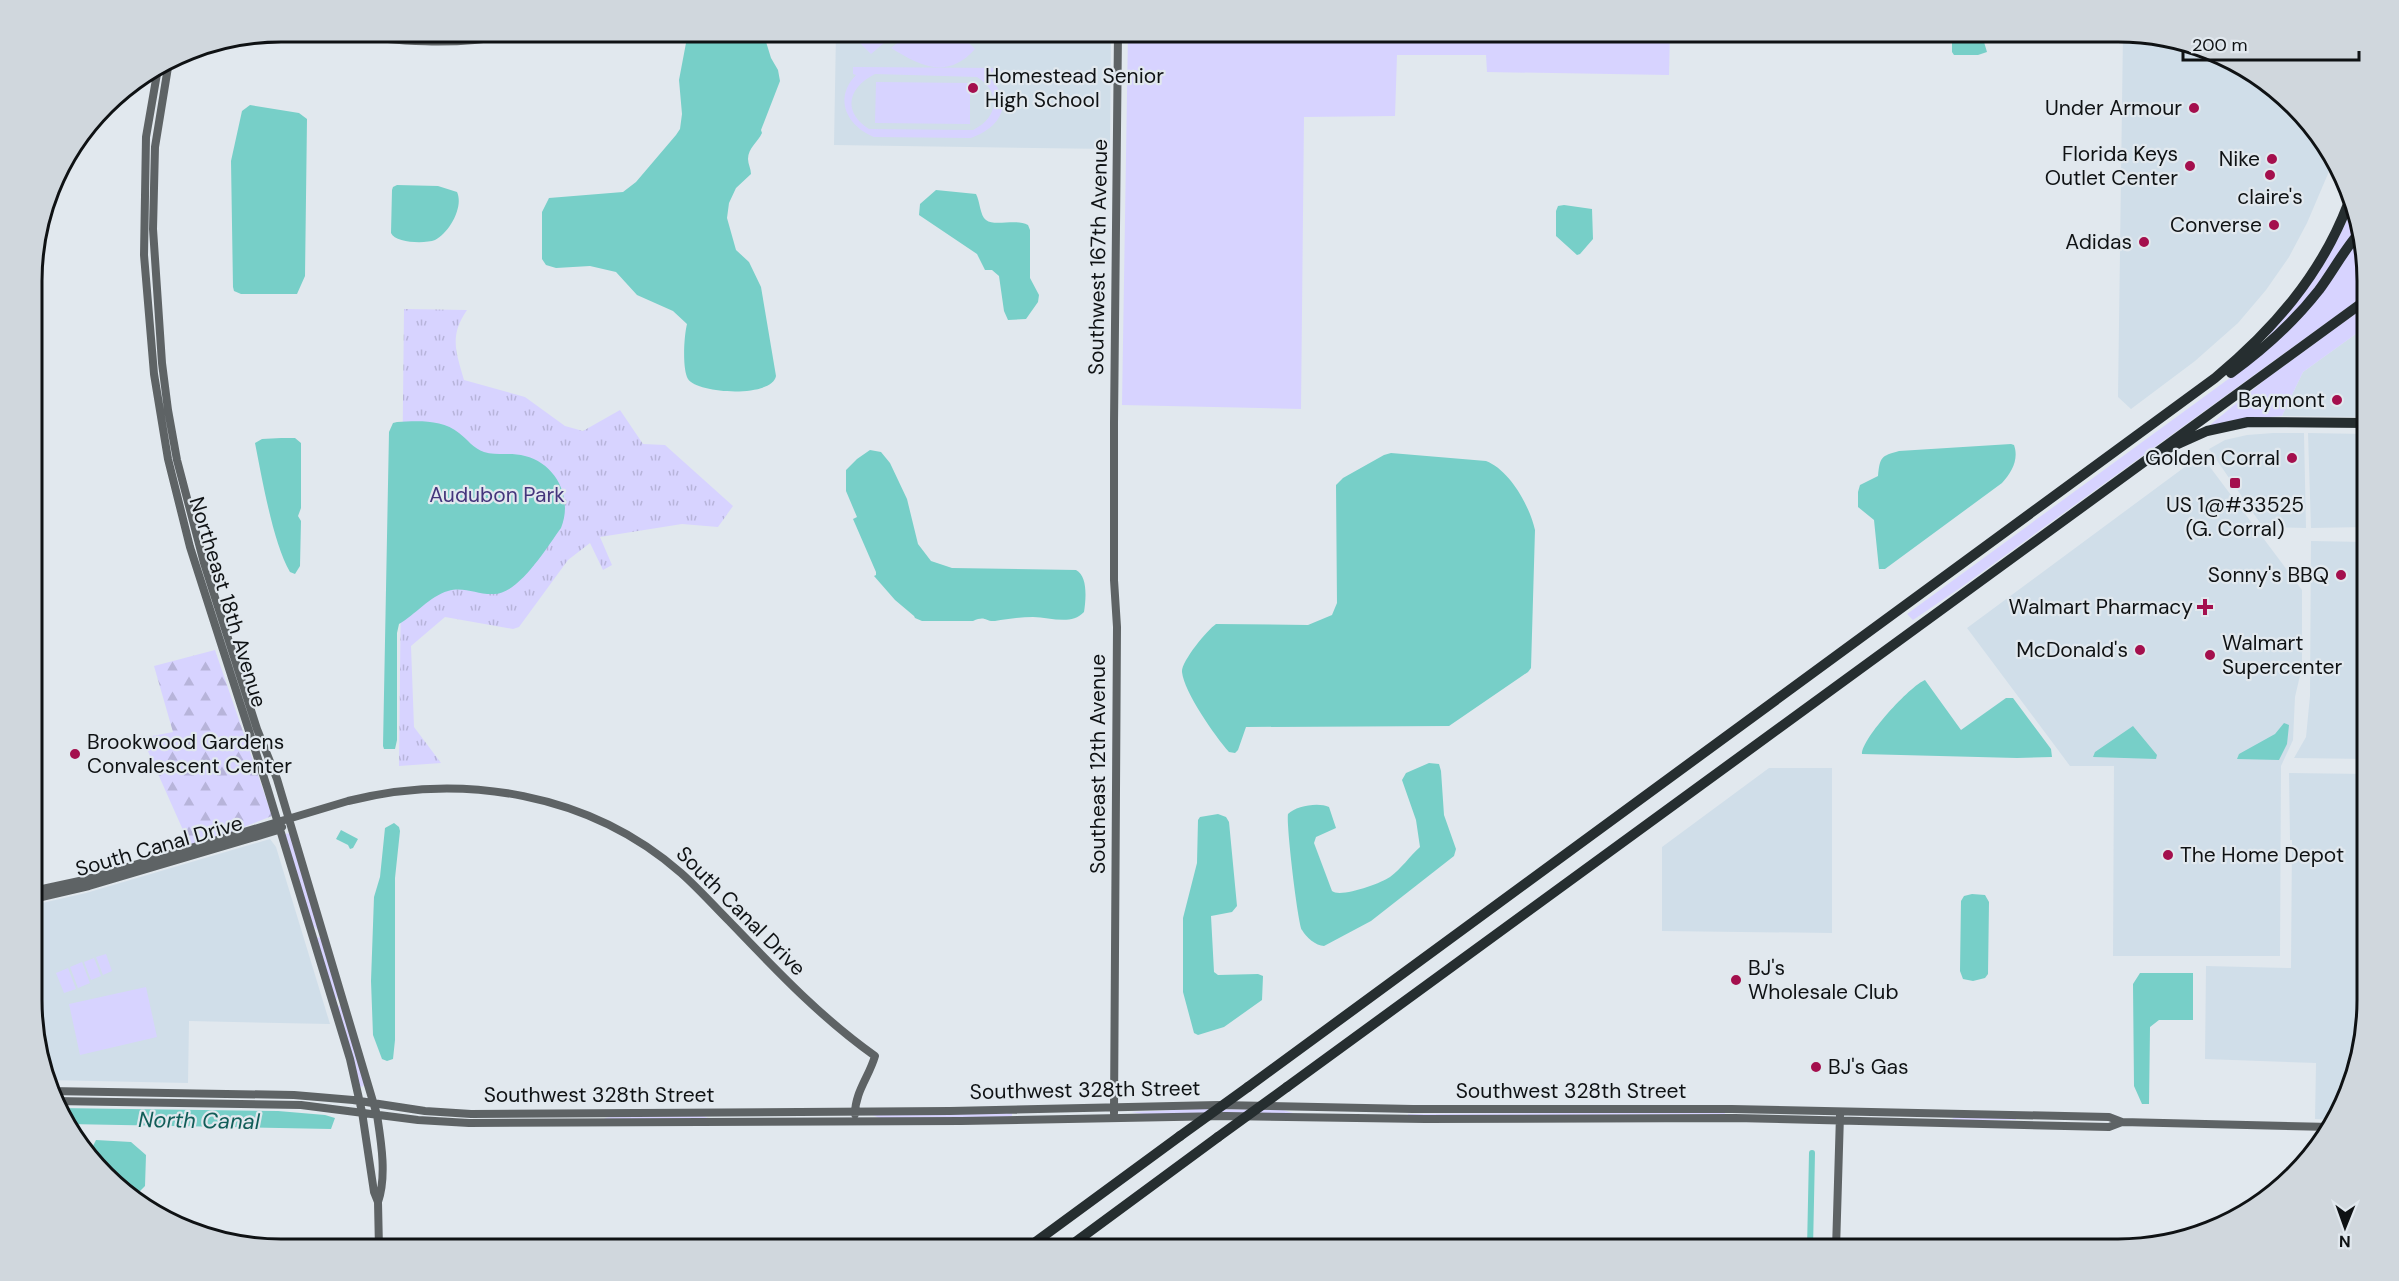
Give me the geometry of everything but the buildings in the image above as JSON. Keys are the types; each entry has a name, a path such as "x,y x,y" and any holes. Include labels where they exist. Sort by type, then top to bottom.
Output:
{"highway":[{"path":"1040,1239 2190,397 2256,342 2285,311 2323,258 2346,209"},
{"path":"2190,397 2207,390 2274,338 2318,290 2353,240"},
{"path":"1080,1239 2357,306"},
{"path":"2152,454 2199,434 2240,423 2264,421 2357,424"}],"street":[{"name":"Southwest 167th Avenue","path":"1114,411 1118,42"},
{"name":"Northeast 18th Avenue","path":"167,71 155,147 153,229 161,355 168,410 180,471 204,562 257,729 277,779 377,1115 380,1136 381,1192 378,1202 379,1239"},
{"name":"Northeast 18th Avenue","path":"157,77 145,153 144,255 154,374 168,459 190,547 334,1008 360,1101 374,1192 378,1202"},
{"name":"Southeast 12th Avenue","path":"1114,411 1114,570 1117,627 1114,1118"},
{"name":"South Canal Drive","path":"42,897 89,886 279,826 289,818 374,795 407,790 482,789 550,802 592,818 634,840 670,864 808,1002 845,1035 875,1056 871,1072 857,1094 855,1112"},
{"name":"South Canal Drive","path":"42,889 84,880 279,826"},
{"path":"310,930 315,934 325,936"},
{"path":"334,1008 342,992"},
{"name":"Southwest 328th Street","path":"60,1091 283,1094 360,1101 425,1111 471,1114 855,1112 1241,1106 1380,1109 1732,1109 2109,1117 2122,1122 2321,1127"},
{"path":"184,1103 190,1093"},
{"name":"Southwest 328th Street","path":"65,1101 301,1105 469,1124 1114,1118 1735,1118 2109,1127 2122,1122"},
{"path":"1836,1239 1840,1111"},
{"path":"855,1112 855,1122"},
{"path":"366,1136 380,1136"}],"shaded area":[{"name":"Homestead Senior High School","path":"836,42 1111,42 1110,149 834,145"},
{"path":"2123,42 2149,44 2180,50 2209,60 2251,82 2275,101 2298,124 2317,148 2329,171 2307,223 2289,257 2266,290 2238,323 2195,361 2131,409 2118,397"},
{"path":"2357,333 2357,417 2282,416 2303,372"},
{"path":"2273,433 2304,433 2306,528 2263,527 2209,449 2225,440"},
{"path":"2308,433 2357,434 2357,527 2311,528"},
{"path":"2201,455 2302,590 2302,667 2295,697 2293,740 2281,766 2280,956 2113,956 2114,766 2070,766 1967,628"},
{"path":"2311,541 2357,542 2357,759 2294,758 2306,737 2310,696"},
{"path":"1769,768 1832,768 1832,933 1662,931 1662,847"},
{"path":"2289,773 2357,774 2355,1031 2344,1077 2325,1119 2315,1119 2316,1063 2205,1059 2206,966 2291,968 2292,840 2290,840"},
{"path":"270,839 276,847 330,1024 189,1021 188,1083 56,1080 44,1031 42,903 86,893"}],"green space":[{"path":"859,42 885,42 871,54"},
{"path":"898,42 968,42 975,49 965,59 955,64 934,67 913,60 891,48"},
{"path":"1128,42 1670,42 1669,75 1487,72 1486,55 1397,55 1395,116 1304,117 1301,409 1122,405"},
{"path":"853,67 993,68 993,75 988,76 1001,95 1001,112 991,127 971,138 874,137 857,126 846,111 845,93 856,75 853,74","holes":["875,74 977,77 990,90 994,105 988,119 973,130 869,129 854,115 852,107 854,92 866,79"]},
{"path":"876,82 970,83 970,124 875,123"},
{"path":"2348,217 2352,237 2311,293 2270,338 2268,336 2293,307 2325,262"},
{"path":"2354,243 2357,301 1960,588 1913,620 1907,614 2238,372 2255,358"},
{"name":"Audubon Park","path":"404,309 467,310 461,319 456,336 457,352 464,380 525,397 565,426 583,431 620,410 643,444 665,445 733,506 718,527 682,524 600,537 612,565 603,570 590,543 568,560 519,627 513,629 445,617 411,646 414,727 441,763 399,766"},
{"path":"2357,313 2357,333 2303,372 2282,416 2233,420 2205,429 2266,379"},
{"path":"215,650 272,816 191,848 142,738 173,732 154,666"},
{"path":"290,833 319,932 312,924 285,834"},
{"path":"316,937 322,938 338,994 336,1002"},
{"path":"106,954 112,971 103,975 96,957"},
{"path":"94,958 101,976 91,980 84,962"},
{"path":"82,962 90,983 78,988 70,967"},
{"path":"68,968 76,989 64,993 56,973"},
{"path":"146,987 157,1037 80,1055 69,1004"},
{"path":"341,1004 365,1084 362,1087 359,1085 337,1008"},
{"path":"1197,1109 1283,1110 1293,1113 1144,1114 1131,1112"},
{"path":"1725,1112 1725,1114 1408,1116 1408,1114"},
{"path":"1012,1113 1012,1116 1006,1117 880,1118 872,1115"},
{"path":"702,1116 712,1119 604,1120 611,1117"},
{"path":"1956,1117 2016,1118 2016,1120 1949,1120"}],"water":[{"path":"766,42 778,70 780,81 761,130 762,133 748,155 751,174 736,188 729,203 727,218 736,250 749,262 761,287 776,376 771,383 762,388 749,391 705,388 688,379 684,360 687,324 673,311 637,295 616,272 590,266 556,268 546,265 542,259 542,212 549,198 623,192 636,182 680,129 682,114 679,80 686,43"},
{"path":"1952,42 1984,42 1987,52 1978,55 1954,55"},
{"path":"250,105 299,113 307,119 305,276 297,294 241,294 234,291 233,287 231,161 242,111"},
{"path":"397,185 438,186 457,192 459,198 457,212 450,226 440,237 430,241 404,241 391,233 392,190"},
{"path":"936,190 976,194 982,215 990,222 1018,222 1028,225 1030,230 1030,278 1039,295 1038,302 1026,319 1008,320 1004,311 999,276 992,270 985,270 977,254 919,215 920,204"},
{"path":"1558,206 1592,209 1593,239 1577,255 1556,236 1556,211"},
{"path":"429,422 445,425 459,433 480,451 520,455 536,460 554,475 560,484 565,506 561,528 532,568 513,586 494,594 460,590 441,593 399,624 397,633 397,740 395,749 384,749 389,432 393,423"},
{"path":"295,438 301,443 301,508 298,516 301,521 300,566 295,574 290,572 278,545 255,443 262,439"},
{"path":"2014,445 2015,460 2012,470 2002,483 1885,569 1879,569 1874,520 1858,507 1858,492 1860,485 1878,476 1882,458 1899,451"},
{"path":"870,450 881,452 890,463 907,499 918,544 931,561 952,568 1076,570 1083,577 1084,582 1086,595 1084,612 1067,620 1033,617 995,621 981,619 922,621 915,618 874,576 876,572 853,519 857,517 846,491 846,470"},
{"path":"1391,453 1486,461 1503,472 1518,490 1529,511 1535,530 1531,668 1449,726 1246,727 1238,750 1235,753 1229,752 1188,691 1182,672 1186,661 1201,639 1216,624 1308,625 1332,615 1337,603 1336,485 1343,478"},
{"path":"1925,680 1961,730 2006,698 2013,698 2051,749 2052,757 1862,754 1864,746 1888,713"},
{"path":"2284,723 2289,725 2287,744 2279,760 2237,759 2239,754 2275,734"},
{"path":"2133,726 2157,755 2156,759 2093,757 2095,752"},
{"path":"1429,763 1439,764 1441,771 1444,815 1456,849 1454,856 1371,921 1324,946 1315,943 1304,933 1300,924 1290,854 1288,814 1307,806 1329,807 1336,828 1316,837 1314,843 1332,891 1343,893 1369,886 1390,877 1420,847 1416,820 1402,780 1406,773"},
{"path":"1218,814 1226,817 1229,822 1237,906 1232,912 1211,916 1214,972 1218,975 1258,974 1263,976 1262,1000 1224,1027 1198,1035 1194,1033 1183,992 1183,918 1197,863 1198,820 1200,817"},
{"path":"394,823 400,831 395,878 395,1040 393,1059 387,1061 382,1059 373,1035 371,981 374,897 380,877 385,828"},
{"path":"341,830 358,839 353,848 350,849 348,845 336,839"},
{"path":"1985,895 1989,902 1988,974 1985,978 1973,981 1963,979 1960,971 1961,901 1964,896"},
{"path":"2140,973 2193,973 2193,1020 2159,1020 2150,1027 2149,1104 2142,1104 2134,1086 2133,984"},
{"name":"North Canal","path":"69,1108 278,1111 335,1118 331,1129 77,1124"},
{"path":"96,1140 131,1142 146,1155 145,1186 139,1192 112,1169 93,1147"}],"waterway":[{"path":"1810,1239 1812,1153"}],"place":[{"name":"Homestead Senior High School","path":"973,88"},
{"name":"Under Armour","path":"2194,108"},
{"name":"Nike","path":"2272,159"},
{"name":"Florida Keys Outlet Center","path":"2190,166"},
{"name":"claire's","path":"2270,175"},
{"name":"Converse","path":"2274,225"},
{"name":"Adidas","path":"2144,242"},
{"name":"Baymont","path":"2337,400"},
{"name":"Golden Corral","path":"2292,458"},
{"name":"US 1@#33525 (G. Corral)","path":"2235,483"},
{"name":"Sonny's BBQ","path":"2341,575"},
{"name":"Walmart Pharmacy","path":"2205,607"},
{"name":"McDonald's","path":"2140,650"},
{"name":"Walmart Supercenter","path":"2210,655"},
{"name":"Brookwood Gardens Convalescent Center","path":"75,754"},
{"name":"The Home Depot","path":"2168,855"},
{"name":"BJ's Wholesale Club","path":"1736,980"},
{"name":"BJ's Gas","path":"1816,1067"}]}
